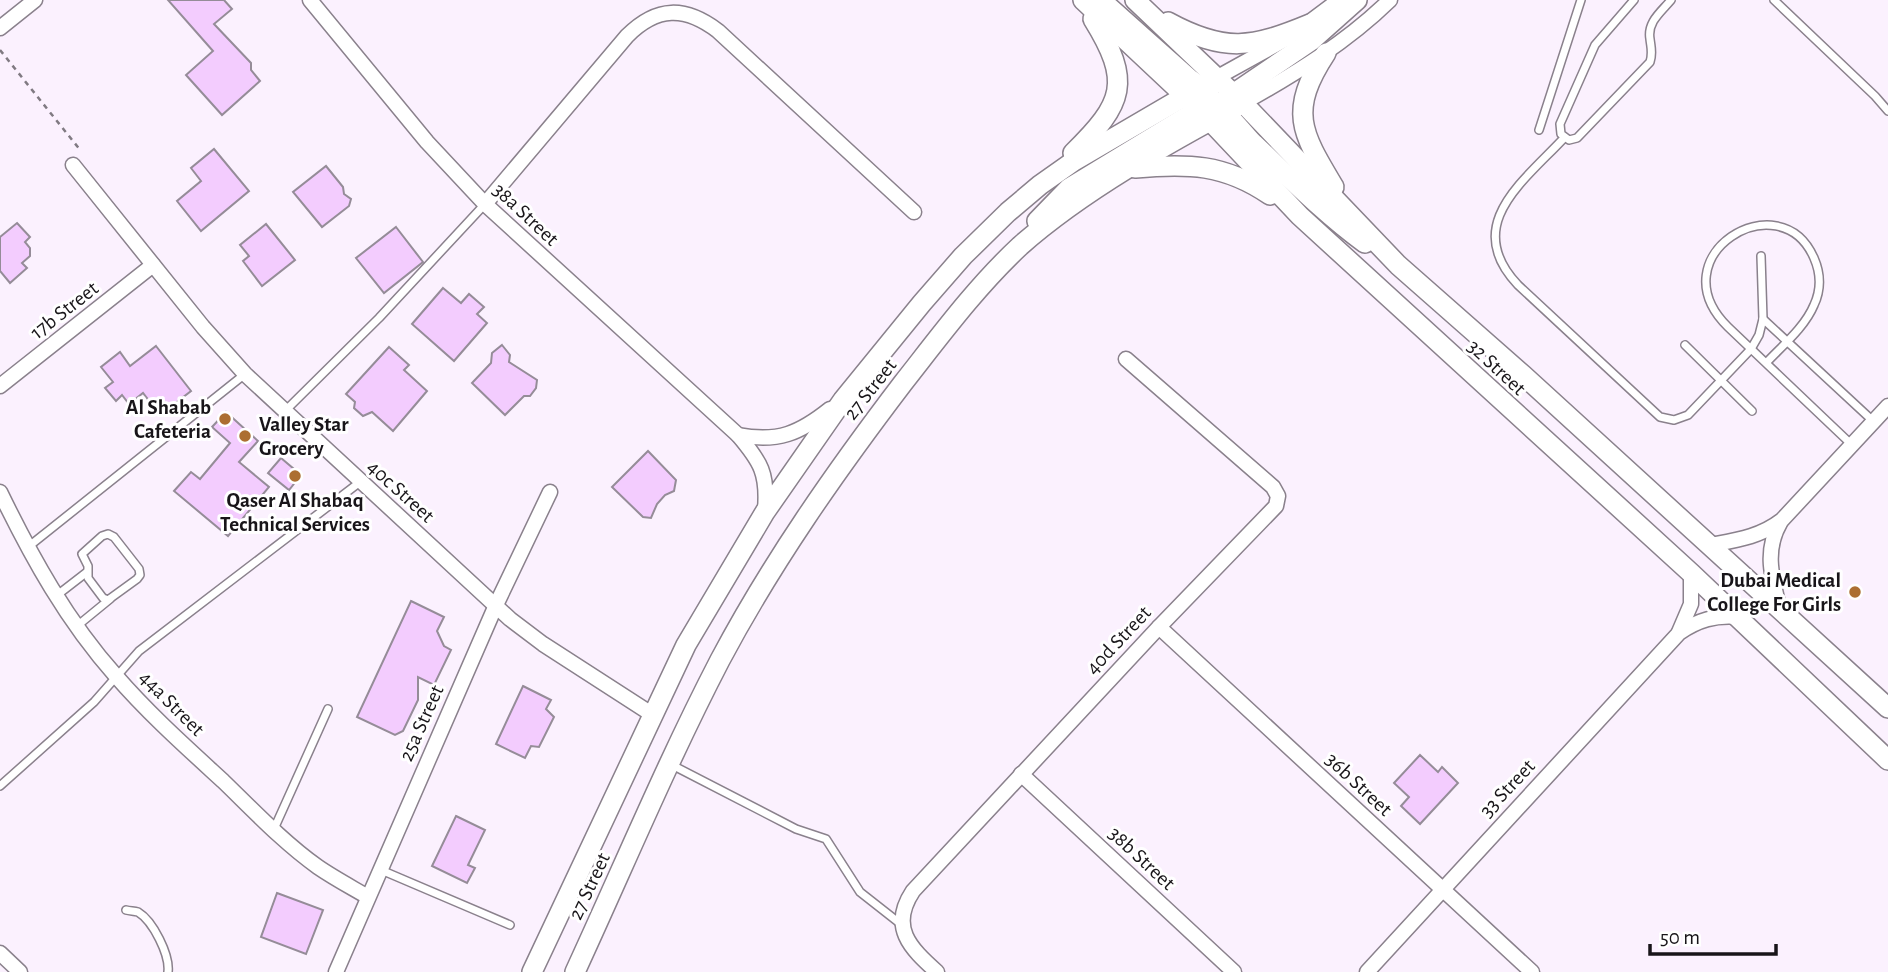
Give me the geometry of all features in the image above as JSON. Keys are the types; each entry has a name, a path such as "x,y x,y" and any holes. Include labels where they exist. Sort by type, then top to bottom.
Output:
{"street":[{"path":"0,27 35,0"},
{"name":"38a Street","path":"310,0 426,142 485,204 738,435 755,455 764,475 765,512"},
{"path":"1040,185 1099,128 1109,114 1116,95 1117,75 1110,46 1082,0"},
{"name":"32 Street","path":"1082,0 1214,100 1351,214 1398,265 1523,374 1888,708"},
{"path":"1101,0 1214,100 1250,139 1336,221 1398,265"},
{"name":"27 Street","path":"575,972 670,764 722,658 764,584 809,512 858,442 944,330 980,287 1020,247 1064,211 1130,169 1214,100 1265,52 1310,23 1339,0"},
{"path":"1020,247 1041,215 1069,188 1311,41 1357,0"},
{"name":"27 Street","path":"532,972 686,645 765,512 843,400 963,256 1040,185 1098,147 1326,53 1359,29 1390,0"},
{"path":"1140,5 1189,33 1224,43 1255,44 1310,23"},
{"name":"32 Street","path":"1140,5 1300,216 1691,573 1888,760"},
{"path":"485,204 633,30 654,16 671,12 688,14 718,31 914,212"},
{"path":"1326,53 1305,91 1303,124 1311,149 1351,214"},
{"path":"1130,169 1187,165 1234,174 1300,216"},
{"name":"40c Street","path":"74,167 210,335 245,374 526,632 653,715"},
{"name":"17b Street","path":"0,386 153,265"},
{"name":"40d Street","path":"902,926 906,901 913,891 1158,627 1276,506 1278,496 1273,487 1126,359"},
{"path":"738,435 755,438 787,435 817,421 843,400"},
{"path":"1710,545 1748,538 1772,528 1888,406"},
{"name":"44a Street","path":"0,492 27,547 56,596 116,677 174,736 274,829 317,866 368,897"},
{"name":"25a Street","path":"336,972 496,605 550,492"},
{"path":"1779,607 1770,556 1774,534 1782,520"},
{"name":"33 Street","path":"1679,633 1690,604 1691,573"},
{"name":"33 Street","path":"1367,972 1679,633 1707,618 1738,617"},
{"name":"36b Street","path":"1158,627 1532,972"},
{"name":"38b Street","path":"1021,774 1234,972"},
{"path":"902,926 905,937 913,948 937,972"},
{"path":"0,953 20,972"}],"lane":[{"path":"1539,130 1581,0"},
{"path":"1634,0 1603,33 1588,57 1560,124 1559,129 1564,138 1577,138 1646,68 1652,56 1650,28 1671,0"},
{"path":"1774,0 1888,111"},
{"path":"1564,138 1508,198 1496,218 1496,241 1507,272 1660,416 1674,421 1688,415 1751,349 1759,335 1763,319 1761,256"},
{"path":"285,411 369,328 485,204"},
{"path":"1766,363 1814,308 1820,280 1812,253 1792,233 1779,228 1750,227 1737,232 1716,250 1709,263 1706,284 1710,305 1718,317 1751,349 1852,445"},
{"path":"1763,319 1873,422"},
{"path":"1685,345 1752,411"},
{"path":"27,547 245,374"},
{"path":"0,786 94,702 139,651 360,482"},
{"path":"76,626 137,579 140,575 139,569 111,535 105,534 83,551 82,557 88,566 88,578 103,598 110,599"},
{"path":"56,596 87,572"},
{"path":"274,829 328,709"},
{"path":"670,764 796,829 825,839 860,892 902,926"},
{"path":"380,870 510,925"},
{"path":"127,910 138,913 150,925 167,956 168,972"}],"path":[{"path":"0,50 83,154 83,161 74,167"}],"building":[{"path":"168,0 224,0 232,9 214,24 251,63 251,70 260,81 222,115 186,75 213,51"},
{"path":"214,149 249,191 201,231 177,201 201,181 191,168"},
{"path":"326,166 343,187 344,194 351,199 349,206 322,227 293,192"},
{"path":"17,223 30,237 25,242 30,248 30,256 22,263 27,268 10,283 0,271 0,237"},
{"path":"266,224 295,260 262,286 243,261 249,256 240,245"},
{"path":"396,227 423,262 384,293 356,258"},
{"path":"443,288 461,303 469,294 484,307 477,314 487,323 454,361 412,324"},
{"path":"502,345 510,355 509,362 537,380 536,388 530,396 524,396 505,415 472,383 491,363 492,353"},
{"path":"156,346 191,391 160,415 143,393 129,404 122,395 116,401 105,388 113,382 101,367 120,352 130,366"},
{"path":"389,347 409,365 404,370 427,391 393,431 372,412 363,416 354,408 355,402 346,394"},
{"path":"226,412 258,441 239,462 269,487 228,536 174,491 191,472 200,479 230,443 212,427"},
{"path":"648,451 676,480 674,491 665,495 657,504 651,518 643,517 612,487"},
{"path":"281,458 301,475 289,490 268,473"},
{"path":"411,601 444,617 437,631 444,646 451,650 434,685 418,677 418,700 403,731 395,735 357,717"},
{"path":"523,686 551,700 546,709 554,717 539,747 531,746 525,758 496,744"},
{"path":"1420,755 1438,772 1442,767 1458,783 1420,824 1401,806 1409,797 1394,783"},
{"path":"456,816 485,830 468,865 475,868 467,883 432,866"},
{"path":"277,893 323,910 306,954 261,937"}],"place":[{"name":"Al Shabab Cafeteria","path":"225,419"},
{"name":"Valley Star Grocery","path":"245,436"},
{"name":"Qaser Al Shabaq Technical Services","path":"295,476"},
{"name":"Dubai Medical College For Girls","path":"1855,592"}]}
